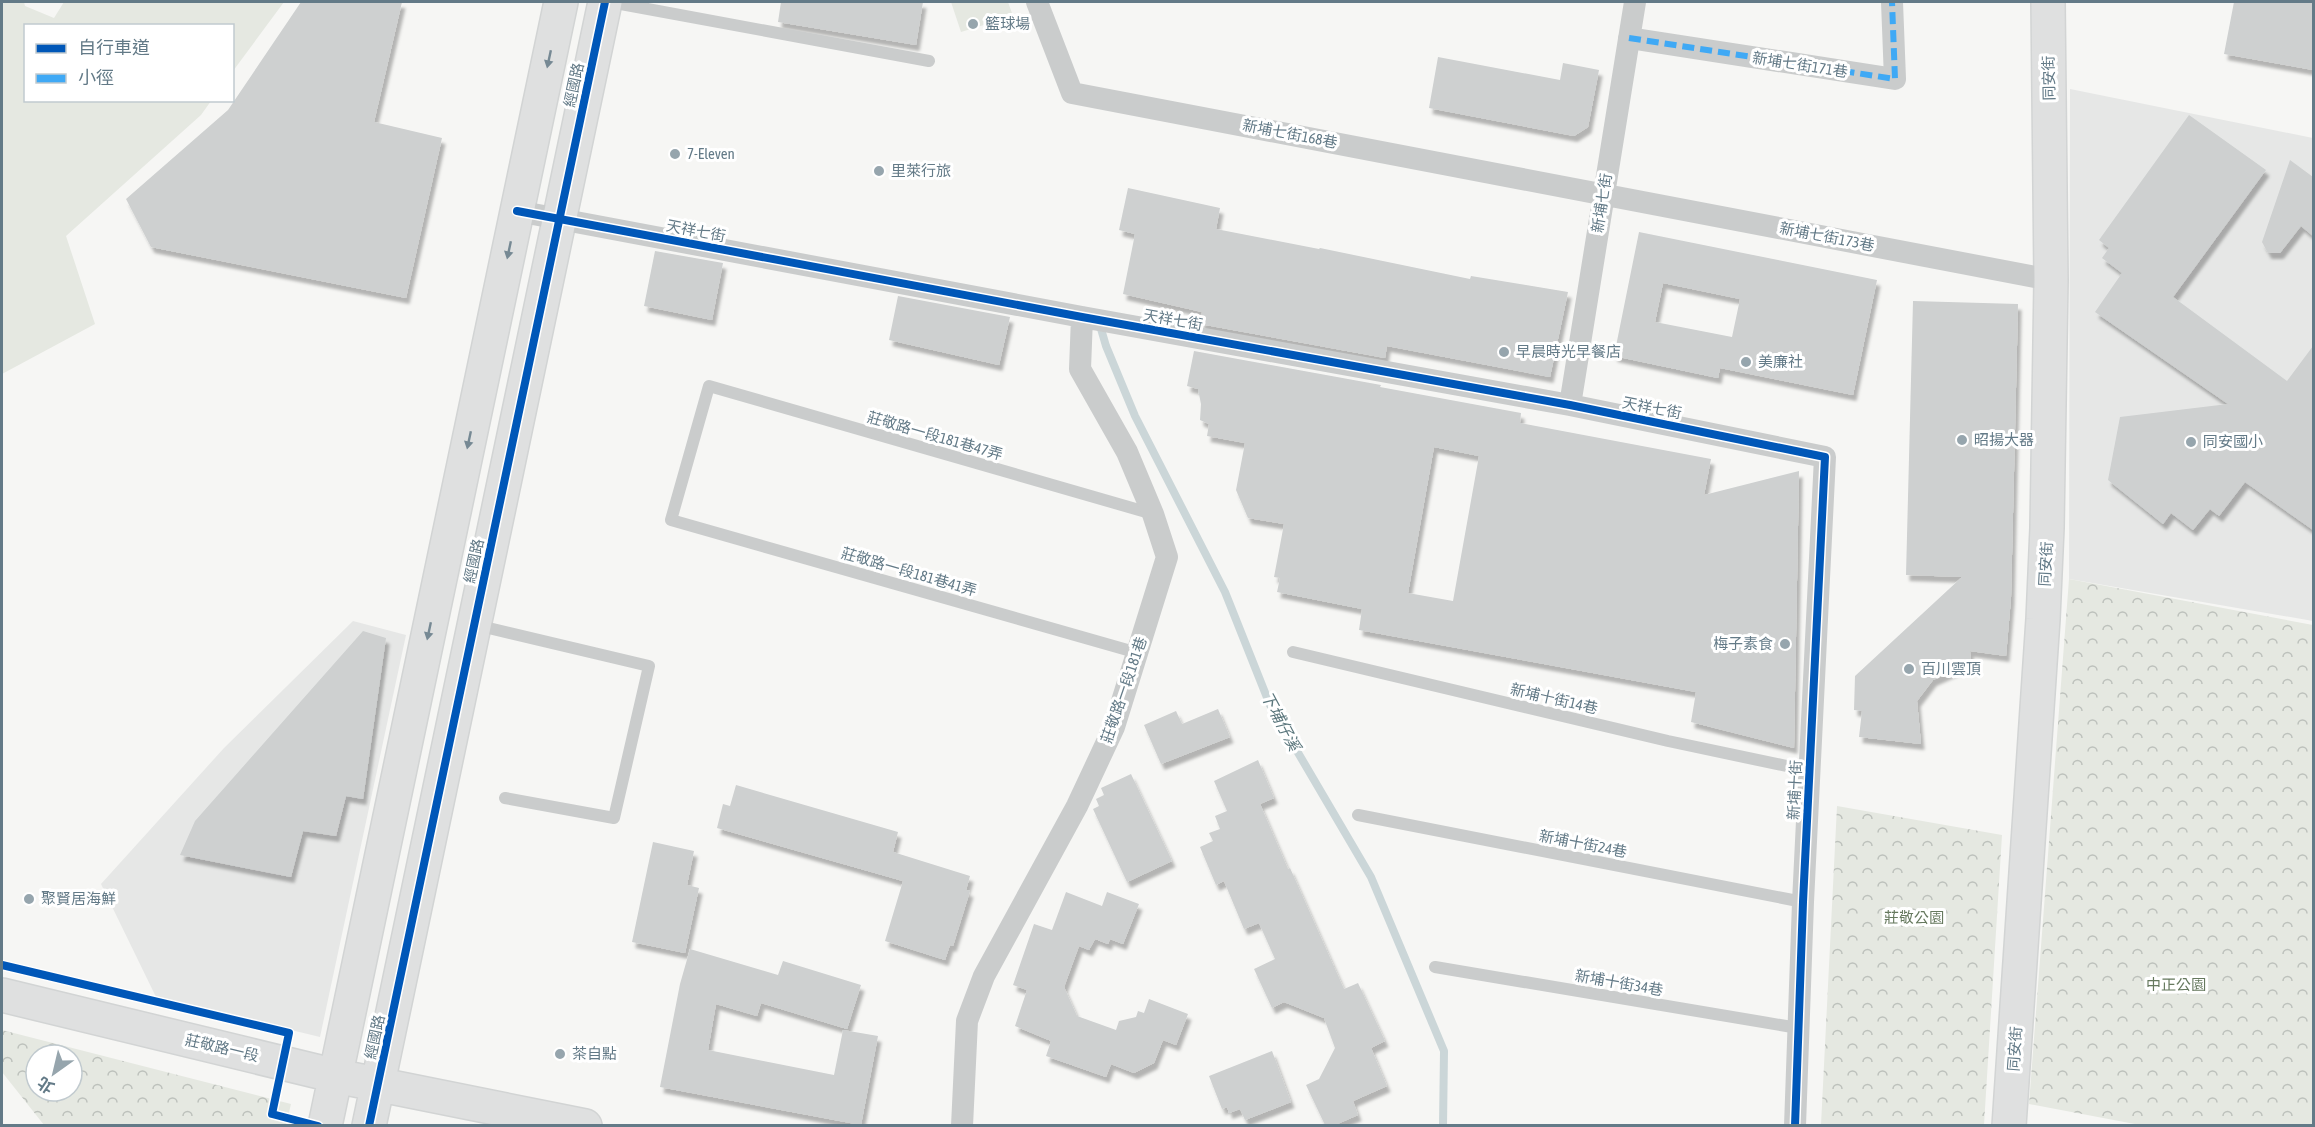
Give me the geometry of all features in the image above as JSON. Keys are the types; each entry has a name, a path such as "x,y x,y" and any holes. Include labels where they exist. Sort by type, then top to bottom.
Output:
{"street":[{"name":"經國路","path":"325,1125 561,2"},
{"name":"經國路","path":"369,1125 605,2"},
{"name":"新埔七街168巷","path":"1037,2 1072,93 1604,194"},
{"name":"新埔七街","path":"1570,405 1635,2"},
{"name":"新埔七街171巷","path":"1629,38 1895,79 1893,2"},
{"name":"同安街","path":"2010,1125 2048,516 2051,280 2048,2"},
{"name":"新埔七街173巷","path":"1604,194 2051,280"},
{"name":"天祥七街","path":"517,211 1086,318 1570,405 1825,457"},
{"name":"莊敬路一段181巷","path":"962,1125 967,1021 984,976 1077,806 1114,727 1167,557 1153,514 1127,452 1080,369 1086,318"},
{"name":"新埔十街","path":"1795,1125 1803,902 1825,457"},
{"name":"莊敬路一段","path":"2,995 336,1076 585,1125"}],"lane":[{"path":"610,2 929,61"},
{"name":"莊敬路一段181巷47弄","path":"671,520 709,386 1153,514"},
{"name":"莊敬路一段181巷41弄","path":"671,520 1138,653"},
{"path":"475,624 650,666 614,818 505,798"},
{"name":"新埔十街14巷","path":"1293,652 1668,741 1810,771"},
{"name":"新埔十街24巷","path":"1358,815 1803,902"},
{"name":"新埔十街34巷","path":"1435,967 1798,1028"}],"shaded area":[{"name":"同安國小","path":"2070,89 2313,138 2313,621 2069,579"},
{"path":"353,621 406,635 320,1037 156,997 101,884 224,748"}],"green space":[{"path":"2,2 24,2 25,6 54,18 64,2 284,2 234,70 234,24 24,24 24,102 210,102 201,115 66,236 95,324 2,374"},
{"name":"籃球場","path":"951,2 1008,2 1013,16 961,32"},
{"name":"中正公園","path":"2069,579 2313,625 2313,1125 2140,1125 2029,1104"},
{"name":"莊敬公園","path":"1837,806 2002,835 1984,1125 1821,1125"},
{"path":"2,1030 53,1043 24,1043 24,1100 2,1072"},
{"path":"84,1051 291,1104 286,1125 44,1125 27,1103 84,1103"}],"building":[{"path":"301,2 402,2 374,122 442,138 406,298 151,247 126,199 228,110"},
{"path":"781,2 923,2 916,45 778,22"},
{"path":"2234,2 2313,2 2313,70 2224,54"},
{"path":"1438,57 1560,80 1563,63 1599,70 1588,127 1574,136 1429,108"},
{"path":"2189,115 2266,170 2173,297 2287,381 2313,346 2313,530 2245,482 2219,516 2210,509 2193,530 2171,513 2163,524 2108,480 2120,417 2228,404 2095,312 2122,273 2102,258 2109,248 2099,240"},
{"path":"2290,160 2313,177 2313,236 2301,226 2280,253 2268,253 2262,242"},
{"path":"1128,188 1220,208 1216,229 1470,279 1471,276 1568,292 1550,377 1387,346 1385,358 1200,324 1202,312 1123,294 1135,234 1119,230"},
{"path":"1639,232 1877,280 1853,395 1720,368 1718,378 1614,356","holes":["1663,283 1740,299 1732,337 1655,322"]},
{"path":"655,251 723,263 712,320 644,306"},
{"path":"898,296 1010,317 999,365 889,340"},
{"name":"昭揚大器","path":"1913,301 2018,304 2011,598 2006,656 1970,651 1971,663 1933,680 1917,701 1921,744 1859,737 1862,711 1854,710 1855,676 1962,577 1906,575"},
{"path":"1194,351 1521,413 1520,423 1711,459 1704,495 1799,471 1794,748 1691,722 1696,692 1359,630 1362,609 1277,592 1280,578 1274,577 1284,524 1248,518 1236,490 1245,443 1207,436 1209,424 1200,420 1201,404 1198,389 1187,386","holes":["1434,447 1479,456 1453,601 1408,593"]},
{"path":"363,631 386,638 363,799 346,796 336,836 303,831 291,877 180,855 195,821"},
{"path":"1218,709 1230,737 1161,764 1144,725 1176,711 1182,724"},
{"path":"1258,760 1274,798 1260,804 1288,869 1290,868 1344,989 1358,983 1385,1041 1371,1048 1387,1086 1353,1101 1358,1115 1335,1125 1325,1125 1306,1085 1319,1079 1335,1048 1324,1018 1284,1002 1272,1008 1254,969 1275,959 1259,923 1244,929 1224,881 1216,885 1200,847 1213,841 1209,833 1220,829 1215,816 1227,811 1214,781"},
{"path":"1131,774 1172,861 1127,882 1093,809 1099,806 1096,799 1104,795 1101,788"},
{"path":"736,785 898,832 893,852 970,876 966,890 970,891 953,946 950,945 945,960 885,941 903,881 717,828 723,804 730,806"},
{"path":"653,842 694,851 687,885 699,888 685,953 632,942"},
{"path":"1066,892 1102,906 1107,892 1139,904 1123,944 1110,939 1108,944 1095,939 1089,950 1079,946 1064,987 1077,1016 1116,1030 1119,1021 1136,1017 1138,1011 1144,1013 1149,999 1188,1014 1176,1045 1163,1040 1154,1063 1134,1073 1111,1064 1106,1077 1046,1056 1051,1041 1015,1026 1027,990 1013,985 1034,924 1052,930"},
{"path":"690,949 778,975 783,961 861,985 847,1029 761,1003 757,1016 716,1004 708,1050 834,1075 843,1030 878,1036 861,1125 660,1087 680,984"},
{"path":"1272,1051 1291,1102 1245,1120 1240,1109 1229,1113 1227,1107 1222,1109 1209,1076"}],"waterway":[{"name":"下埔仔溪","path":"1099,322 1106,346 1135,416 1225,592 1270,705 1371,877 1444,1051 1443,1126"}],"marked path":[{"path":"1629,38 1895,79 1892,2"}],"cycle path":[{"path":"369,1126 605,2"},
{"path":"517,211 1082,317 1570,405 1825,457 1803,902 1795,1126"},
{"path":"2,965 289,1033 272,1114 318,1126"}],"place":[{"name":"籃球場","path":"973,24"},
{"name":"7-Eleven","path":"675,154"},
{"name":"里萊行旅","path":"879,171"},
{"name":"早晨時光早餐店","path":"1504,352"},
{"name":"美廉社","path":"1746,362"},
{"name":"昭揚大器","path":"1962,440"},
{"name":"同安國小","path":"2191,442"},
{"name":"梅子素食","path":"1785,644"},
{"name":"百川雲頂","path":"1909,669"},
{"name":"聚賢居海鮮","path":"29,899"},
{"name":"茶自點","path":"560,1054"}]}
